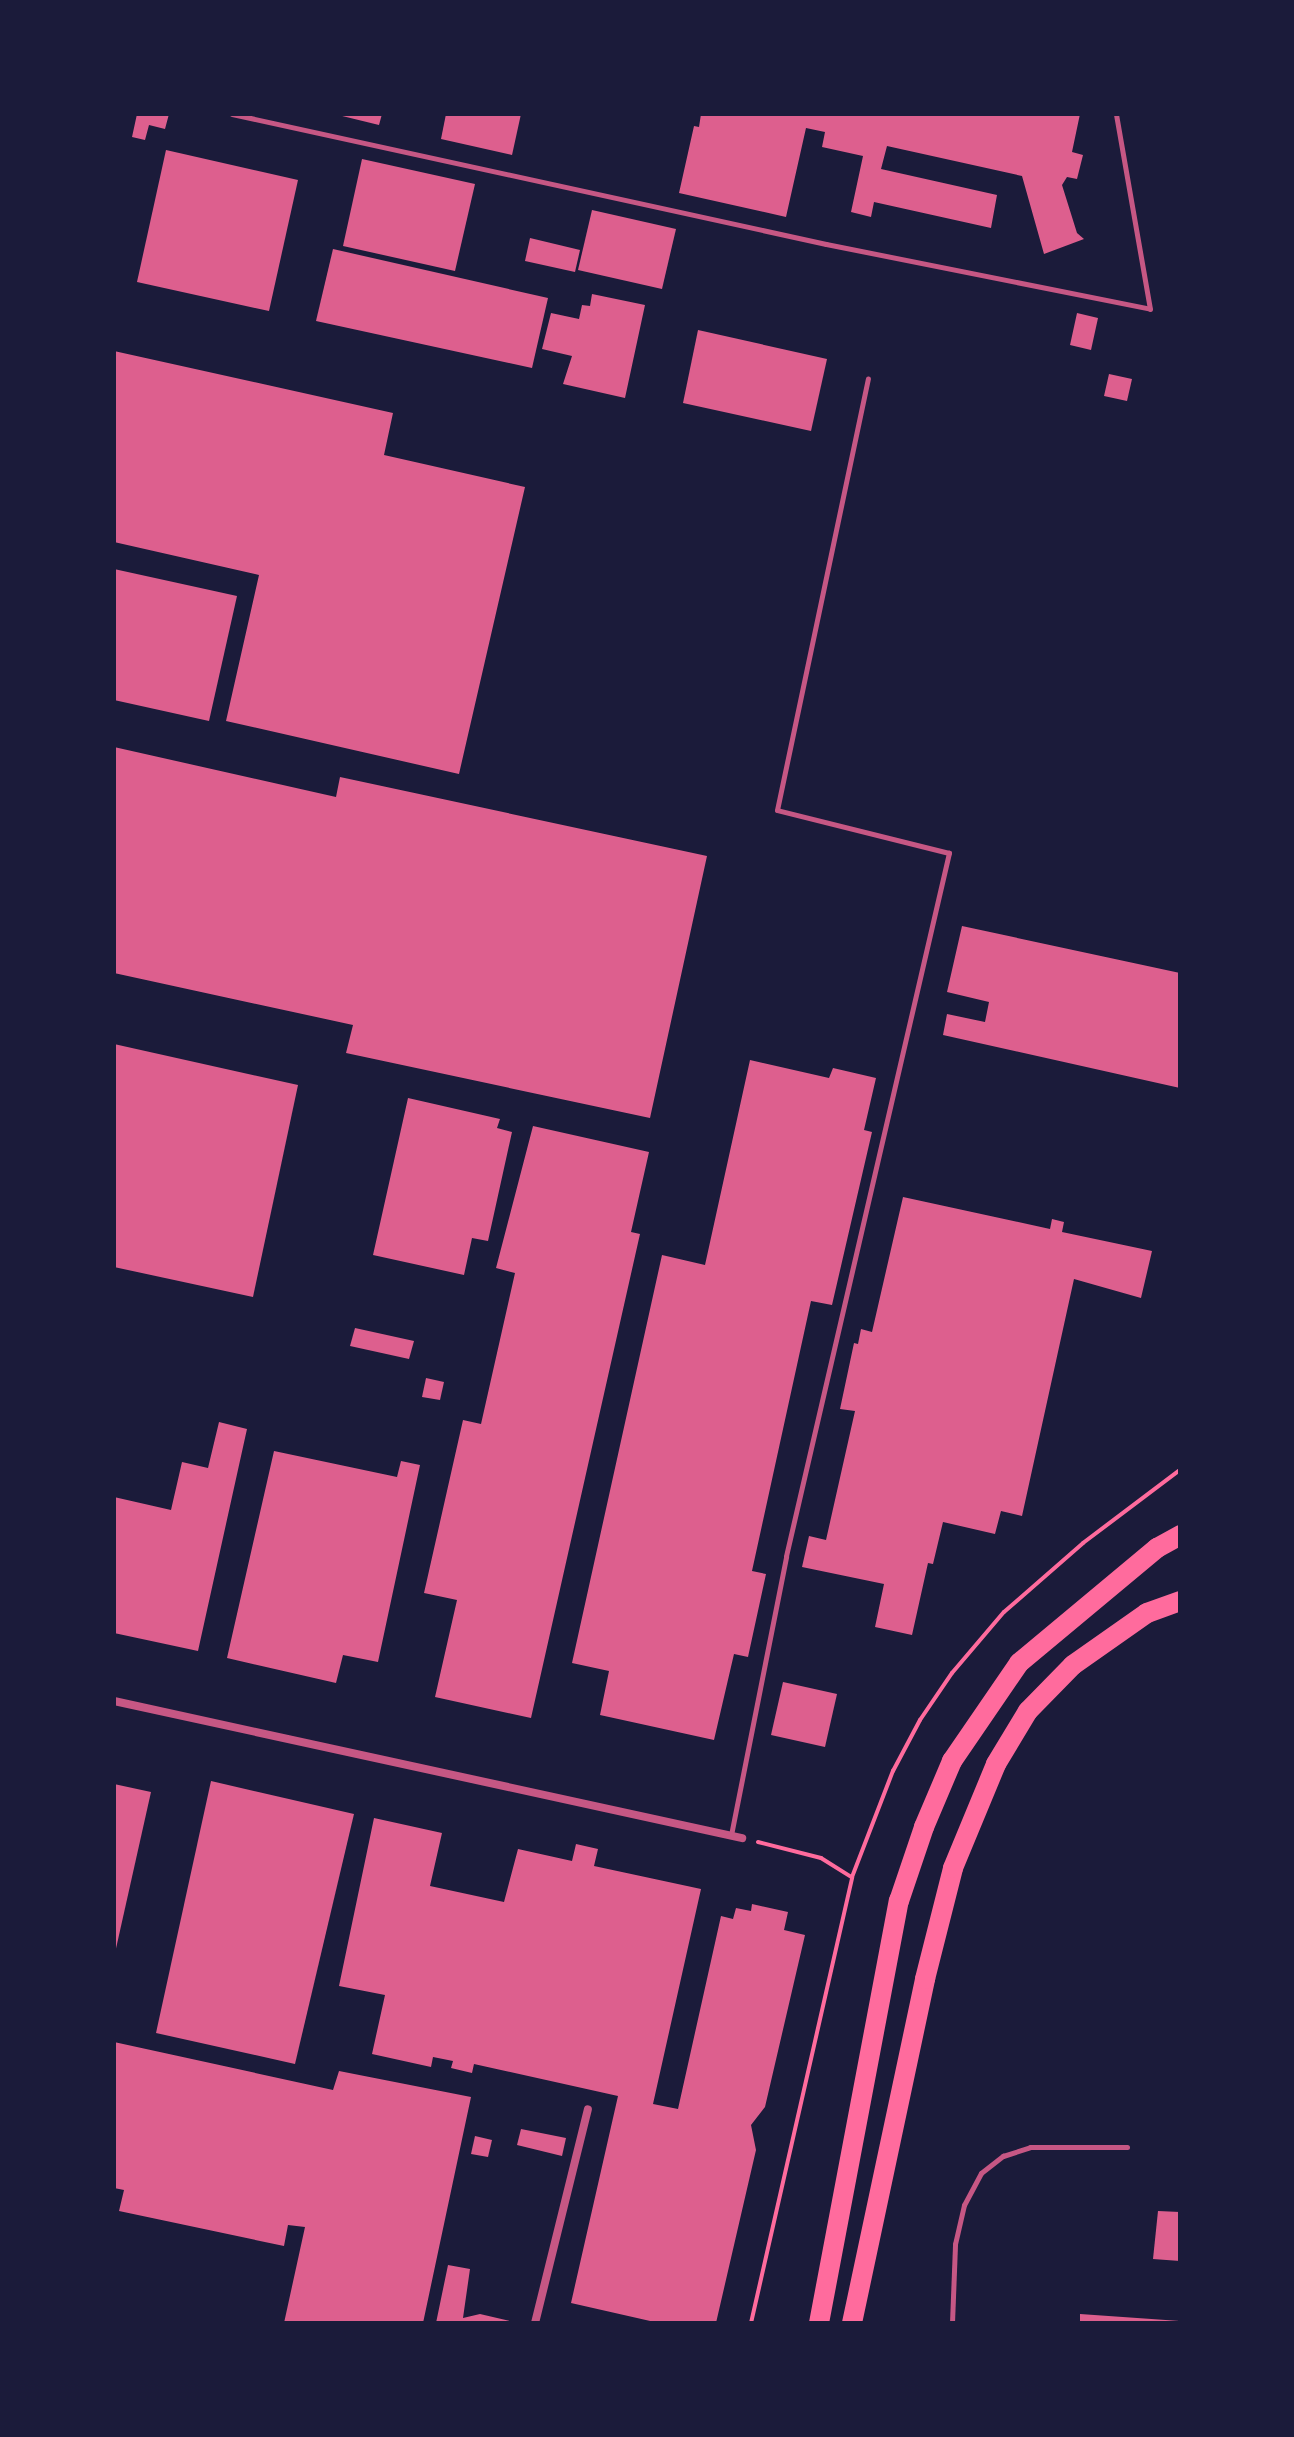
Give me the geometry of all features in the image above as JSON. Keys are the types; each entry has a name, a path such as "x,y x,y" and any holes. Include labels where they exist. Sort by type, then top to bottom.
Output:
{"highway":[{"path":"819,2323 899,1901 924,1827 952,1761 1019,1663 1157,1548 1180,1535"},
{"path":"852,2323 953,1868 996,1764 1028,1711 1073,1665 1147,1613 1180,1601"}],"street":[{"path":"114,1701 742,1838"},
{"path":"535,2323 588,2109"}],"lane":[{"path":"232,114 826,244 1150,309 1116,114"},
{"path":"731,1836 786,1556 949,853 777,810 868,378"},
{"path":"952,2323 955,2244 964,2205 981,2173 1003,2156 1030,2147 1127,2147"}],"path":[{"path":"742,1838 821,1858 852,1877"}],"building":[{"path":"137,114 169,114 165,129 149,125 145,140 132,137"},
{"path":"334,114 382,114 379,125"},
{"path":"446,114 521,114 512,155 441,139"},
{"path":"701,114 1080,114 1072,152 1083,155 1077,179 1067,177 1062,185 1077,233 1084,239 1044,254 1022,176 887,146 881,169 997,195 991,228 874,202 871,217 851,212 863,156 822,147 825,132 806,128 786,217 679,193 694,126 699,127"},
{"path":"166,150 298,180 269,311 137,282"},
{"path":"362,159 475,184 455,271 343,246"},
{"path":"592,210 676,229 662,289 578,270"},
{"path":"530,238 580,250 575,272 525,261"},
{"path":"333,249 548,298 532,368 316,321"},
{"path":"592,294 645,305 625,398 563,384 572,356 542,349 551,313 579,319 582,305 590,306"},
{"path":"1077,313 1098,318 1091,350 1070,345"},
{"path":"698,330 827,359 811,431 683,403"},
{"path":"114,351 393,413 384,455 525,487 459,774 226,721 259,575 114,542"},
{"path":"1109,374 1132,379 1127,401 1104,396"},
{"path":"114,569 237,596 209,721 114,700"},
{"path":"114,747 336,797 340,777 707,856 650,1118 346,1053 353,1025 114,973"},
{"path":"962,926 1180,973 1180,1088 943,1035 947,1014 985,1022 989,1002 947,992"},
{"path":"114,1044 298,1085 253,1297 114,1267"},
{"path":"750,1060 829,1078 833,1068 876,1078 864,1130 872,1132 832,1305 811,1301 752,1571 766,1574 748,1657 734,1654 714,1740 600,1715 609,1671 572,1663 662,1255 705,1265"},
{"path":"408,1098 500,1119 497,1128 512,1132 488,1241 472,1238 464,1275 373,1255"},
{"path":"533,1126 649,1152 631,1232 640,1234 531,1718 435,1697 457,1600 424,1593 463,1420 481,1424 515,1273 496,1268"},
{"path":"903,1197 1050,1229 1052,1219 1064,1222 1062,1232 1152,1251 1141,1298 1074,1279 1022,1516 1001,1511 995,1534 943,1522 933,1564 928,1563 912,1635 875,1627 884,1584 802,1567 809,1536 826,1540 855,1411 840,1409 854,1343 858,1344 861,1329 872,1332"},
{"path":"355,1328 414,1341 409,1359 350,1346"},
{"path":"426,1378 444,1382 440,1400 422,1397"},
{"path":"219,1422 247,1429 198,1651 114,1633 114,1497 171,1510 182,1462 208,1468"},
{"path":"274,1451 397,1477 401,1461 420,1465 378,1662 343,1655 336,1683 227,1658"},
{"path":"783,1682 837,1694 825,1747 771,1735"},
{"path":"211,1781 354,1814 295,2064 156,2033"},
{"path":"114,1784 151,1792 115,1953 114,1953"},
{"path":"374,1818 442,1833 430,1886 504,1902 518,1849 572,1861 576,1844 598,1849 594,1866 701,1889 653,2104 678,2109 721,1916 733,1919 736,1908 751,1911 752,1904 788,1912 784,1930 805,1935 765,2107 751,2125 756,2150 716,2323 659,2323 571,2303 618,2096 474,2064 472,2073 451,2068 453,2061 433,2057 431,2067 372,2054 385,1995 339,1986"},
{"path":"114,2042 333,2090 339,2071 471,2097 423,2323 284,2323 305,2227 288,2225 284,2246 119,2211 124,2190 114,2188"},
{"path":"521,2129 566,2138 562,2156 517,2145"},
{"path":"475,2136 492,2140 488,2157 471,2154"},
{"path":"1158,2211 1180,2212 1180,2261 1153,2259"},
{"path":"448,2265 470,2269 463,2318 480,2314 518,2323 436,2323"},
{"path":"1080,2314 1180,2321 1180,2323 1080,2323"}]}
